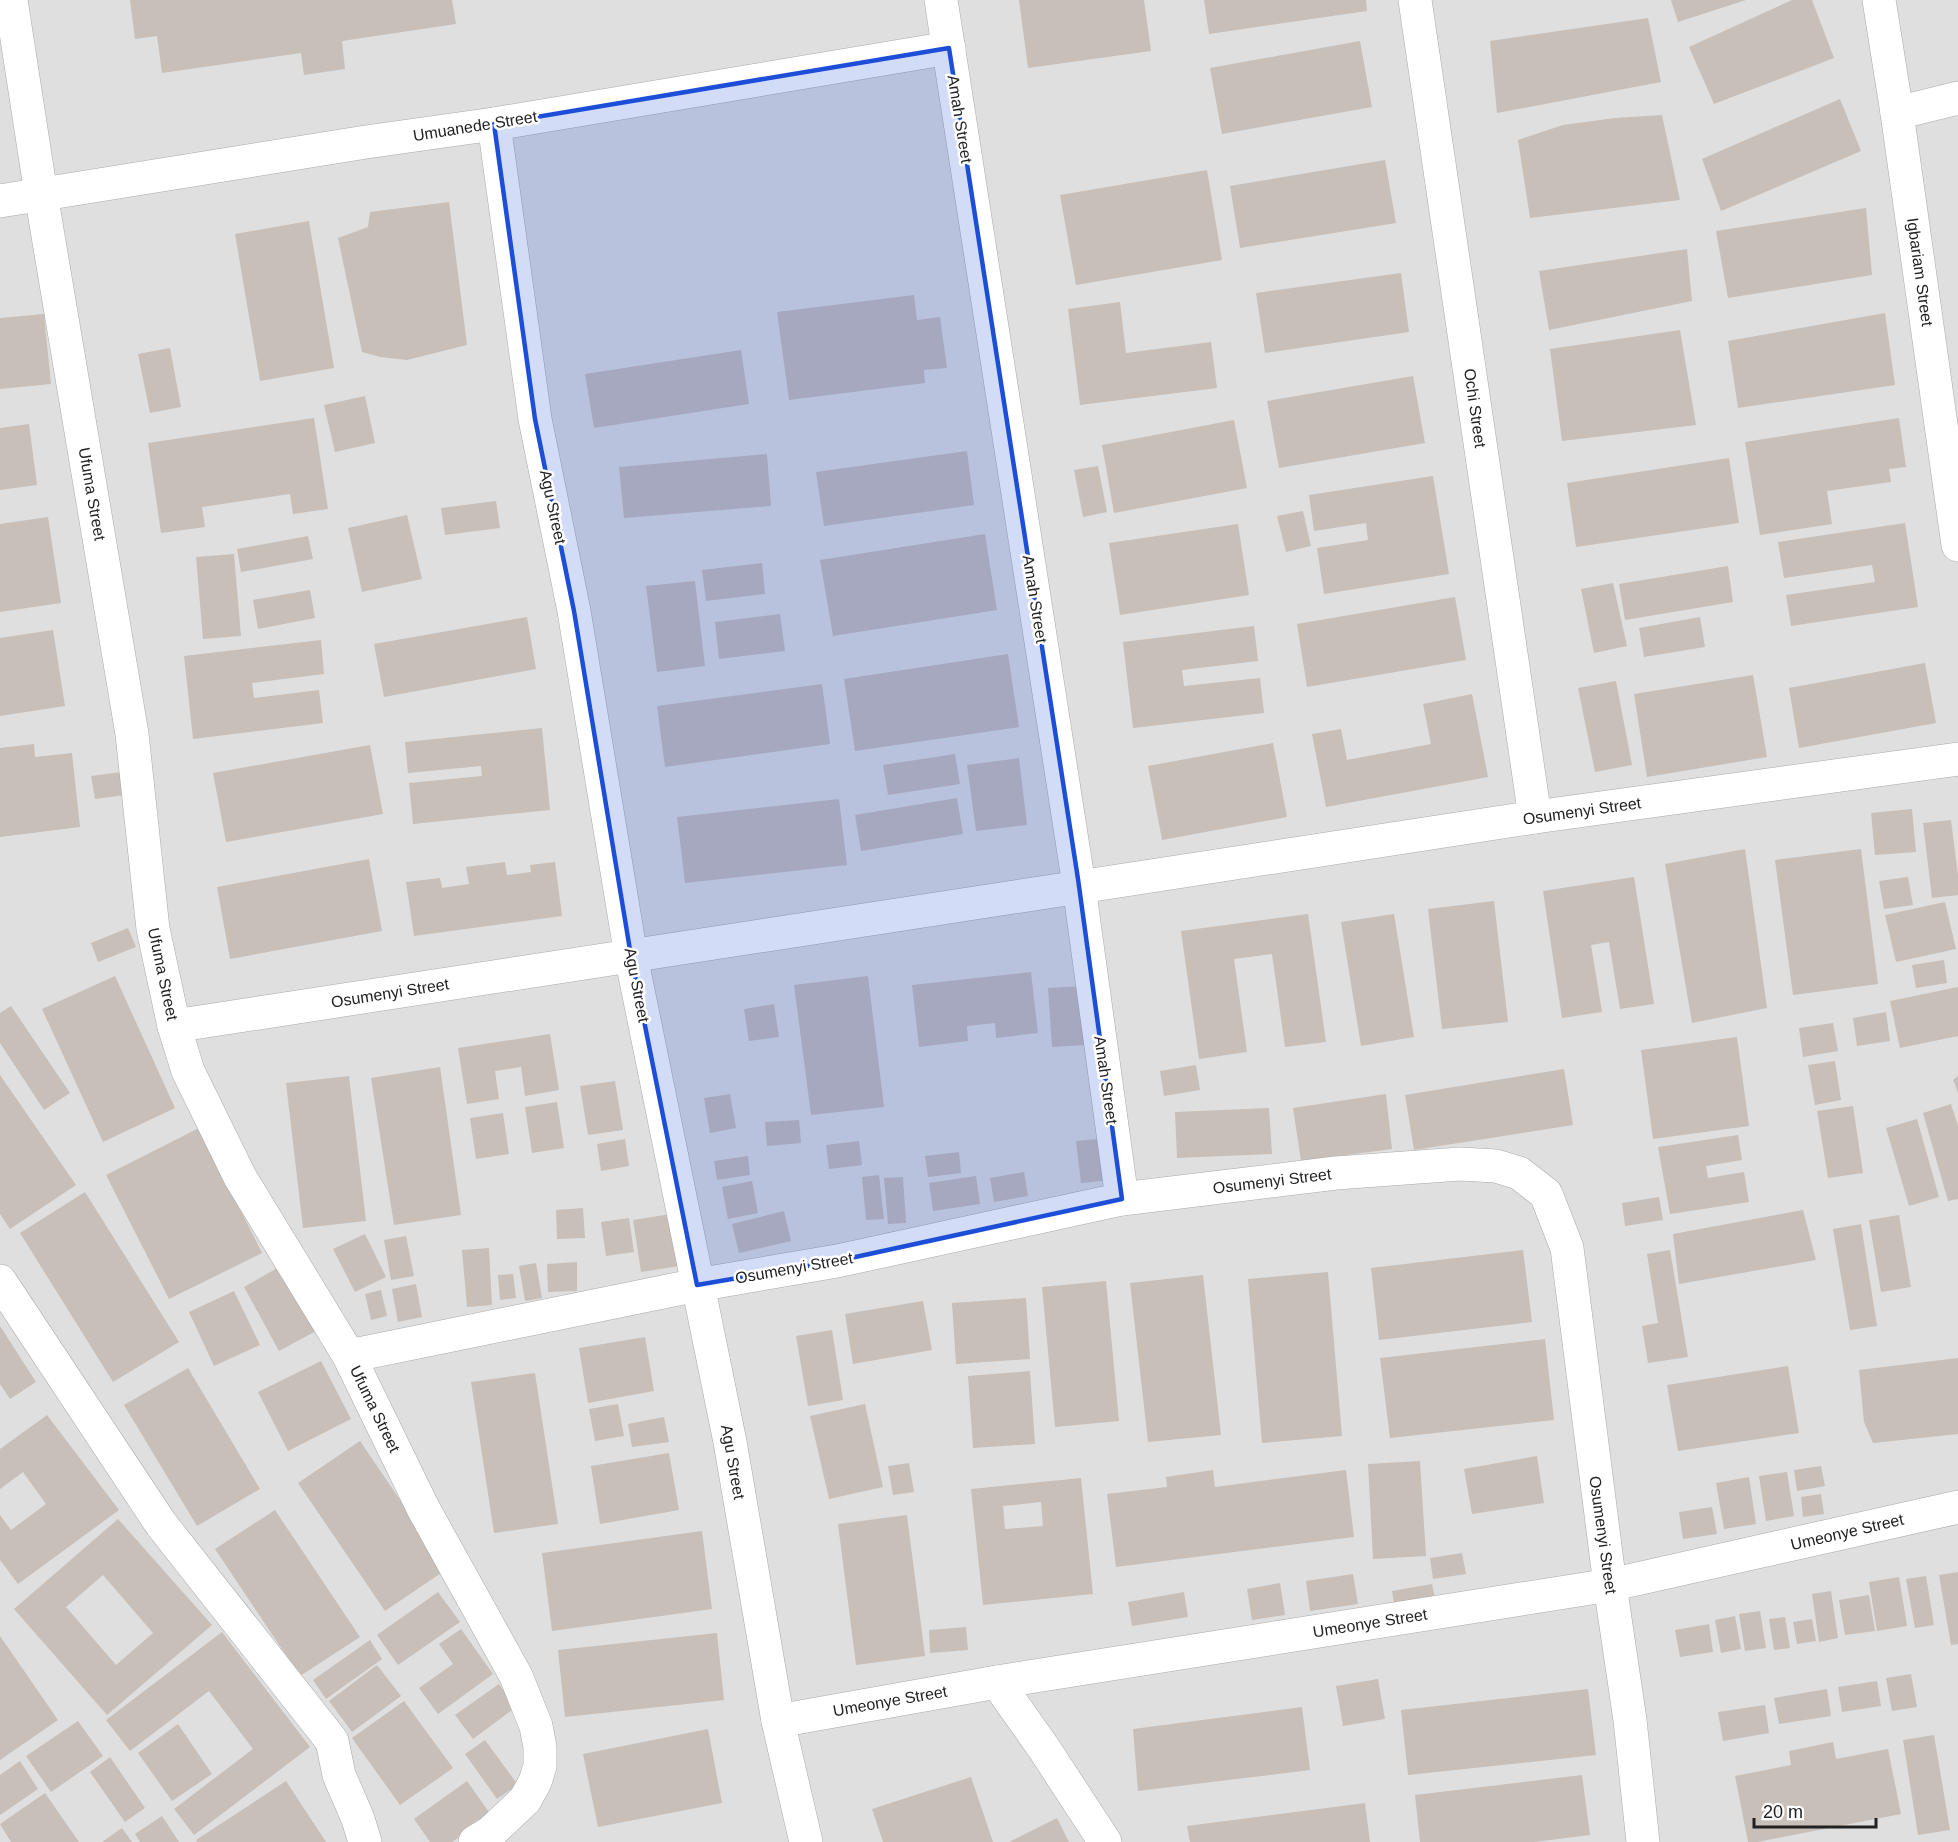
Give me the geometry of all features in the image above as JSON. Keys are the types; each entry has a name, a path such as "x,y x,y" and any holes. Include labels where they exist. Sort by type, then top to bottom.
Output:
{"street":[{"name":"Ufuma Street","path":"12,0 41,194 132,734 153,928 174,1026 188,1071 240,1177 349,1356 423,1508 516,1676 536,1726 540,1747 540,1766 530,1791 525,1800 507,1818 475,1842"},
{"name":"Amah Street","path":"941,0 1079,887 1122,1199"},
{"name":"Ochi Street","path":"1415,0 1535,817"},
{"name":"Igbariam Street","path":"1879,0 1958,545"},
{"name":"Umuanede Street","path":"0,201 366,142 494,124 949,48"},
{"path":"1897,113 1958,98"},
{"name":"Agu Street","path":"494,124 535,419 574,611 631,956 730,1442 778,1721 806,1842"},
{"name":"Osumenyi Street","path":"174,1026 1535,817 1958,759"},
{"name":"Osumenyi Street","path":"349,1356 697,1285 837,1261 1122,1199 1336,1173 1460,1164 1496,1166 1519,1173 1546,1194 1567,1248 1610,1585 1630,1720 1643,1842"},
{"path":"0,1281 161,1524 332,1741 339,1775 365,1842"},
{"name":"Umeonye Street","path":"778,1721 997,1682 1610,1585 1958,1507"},
{"path":"997,1682 1105,1842"}],"highlighted area":[{"path":"949,48 1078,879 1122,1199 837,1261 697,1285 631,956 574,611 535,419 494,124"}],"shaded area":[{"path":"0,0 1958,0 1958,1842 0,1842"}],"building":[{"path":"130,0 452,0 456,24 342,41 345,69 304,75 301,53 162,73 157,36 135,39"},
{"path":"1019,0 1144,0 1151,51 1028,68"},
{"path":"1204,0 1366,0 1367,11 1209,34"},
{"path":"1671,0 1746,0 1678,22"},
{"path":"1792,0 1812,0 1834,58 1714,104 1689,47"},
{"path":"1648,18 1661,82 1497,113 1490,41"},
{"path":"1360,41 1372,107 1222,134 1210,68"},
{"path":"1840,99 1861,151 1721,211 1702,159"},
{"path":"1662,115 1680,200 1530,218 1518,140 1563,125"},
{"path":"1385,160 1396,223 1240,248 1230,186"},
{"path":"1207,170 1222,260 1076,285 1060,195"},
{"path":"449,202 467,345 407,360 362,352 338,238 368,227 370,212"},
{"path":"1866,208 1872,275 1728,298 1716,231"},
{"path":"309,221 334,368 260,381 235,234"},
{"path":"1687,249 1692,301 1549,330 1539,271"},
{"path":"1401,273 1409,332 1265,353 1256,293"},
{"path":"914,295 917,320 940,317 947,368 924,370 925,383 789,400 777,312"},
{"path":"1120,302 1126,353 1211,342 1217,388 1080,405 1068,309"},
{"path":"1885,313 1895,385 1738,408 1728,341"},
{"path":"44,314 51,384 0,389 0,318"},
{"path":"1680,330 1696,425 1562,441 1550,349"},
{"path":"170,348 181,407 150,413 138,354"},
{"path":"741,350 749,404 594,428 585,374"},
{"path":"1413,376 1425,443 1279,468 1267,401"},
{"path":"365,396 375,443 335,452 324,405"},
{"path":"314,418 328,509 293,514 290,494 202,507 205,527 161,533 148,443"},
{"path":"1899,418 1906,467 1889,469 1891,482 1827,491 1832,524 1760,535 1745,442"},
{"path":"1234,420 1247,488 1114,513 1102,445"},
{"path":"29,424 37,485 0,490 0,428"},
{"path":"967,451 974,505 824,526 816,472"},
{"path":"767,454 771,506 624,518 619,467"},
{"path":"1729,458 1739,523 1576,547 1567,483"},
{"path":"1098,466 1107,512 1083,517 1074,470"},
{"path":"1433,476 1449,574 1324,594 1317,548 1368,540 1366,523 1314,531 1309,495"},
{"path":"496,501 500,528 445,535 441,508"},
{"path":"1303,511 1311,546 1286,552 1277,516"},
{"path":"407,515 422,579 362,592 348,528"},
{"path":"48,517 61,603 0,612 0,524"},
{"path":"1905,523 1918,607 1791,626 1786,595 1875,582 1872,565 1784,578 1778,542"},
{"path":"1238,524 1249,595 1120,615 1109,543"},
{"path":"985,534 997,610 833,636 820,560"},
{"path":"308,536 313,559 241,572 237,549"},
{"path":"234,554 241,636 203,639 196,557"},
{"path":"762,563 765,594 706,601 702,570"},
{"path":"1728,566 1733,602 1625,620 1619,584"},
{"path":"695,581 705,666 657,672 646,586"},
{"path":"1613,583 1627,646 1594,653 1581,589"},
{"path":"310,590 315,618 258,629 253,600"},
{"path":"1455,597 1466,660 1307,687 1297,624"},
{"path":"780,614 785,651 719,659 715,622"},
{"path":"527,617 536,669 384,697 374,644"},
{"path":"1700,617 1705,647 1644,657 1639,628"},
{"path":"1254,626 1258,661 1182,670 1184,686 1260,678 1264,713 1133,728 1123,642"},
{"path":"53,630 65,706 0,716 0,638"},
{"path":"321,640 324,674 252,683 254,698 319,690 323,723 193,739 184,656"},
{"path":"1008,654 1019,727 855,751 844,679"},
{"path":"1925,663 1936,723 1799,748 1789,688"},
{"path":"1753,675 1767,757 1647,777 1634,694"},
{"path":"1616,681 1632,765 1595,772 1578,688"},
{"path":"822,684 830,744 665,767 657,706"},
{"path":"1472,694 1488,777 1326,807 1312,734 1341,729 1347,760 1431,744 1423,704"},
{"path":"542,728 550,810 413,824 409,783 482,776 481,766 408,773 405,742"},
{"path":"1273,743 1287,817 1162,840 1148,766"},
{"path":"34,744 35,757 72,753 80,827 0,837 0,748"},
{"path":"370,745 383,814 226,842 213,773"},
{"path":"955,754 960,784 888,795 883,765"},
{"path":"1019,758 1027,825 976,831 967,765"},
{"path":"122,772 125,795 95,799 91,776"},
{"path":"957,798 963,834 861,851 855,815"},
{"path":"839,799 847,865 685,883 677,817"},
{"path":"1912,809 1916,852 1875,855 1871,813"},
{"path":"1951,820 1958,895 1932,898 1923,823"},
{"path":"1745,849 1767,1008 1692,1023 1665,864"},
{"path":"1861,849 1878,984 1793,995 1775,860"},
{"path":"369,859 382,931 230,959 217,887"},
{"path":"505,862 507,875 531,872 530,865 555,862 562,916 414,936 406,882 440,878 442,888 469,884 466,867"},
{"path":"1634,877 1654,1004 1620,1009 1609,942 1591,945 1602,1012 1562,1018 1543,891"},
{"path":"1908,877 1913,905 1884,909 1879,881"},
{"path":"1494,901 1508,1022 1442,1029 1428,909"},
{"path":"1945,902 1956,949 1896,962 1885,915"},
{"path":"1308,914 1326,1042 1285,1047 1272,954 1234,959 1247,1052 1199,1059 1181,931"},
{"path":"1394,914 1414,1037 1361,1046 1341,922"},
{"path":"128,928 136,947 98,962 91,943"},
{"path":"1944,960 1947,983 1916,988 1912,965"},
{"path":"1031,972 1038,1033 996,1038 995,1023 967,1026 968,1041 919,1047 912,985"},
{"path":"115,976 175,1108 103,1142 42,1009"},
{"path":"868,976 884,1107 811,1115 794,985"},
{"path":"1083,986 1086,1045 1052,1047 1048,988"},
{"path":"1958,987 1958,1036 1900,1048 1890,1001"},
{"path":"774,1004 779,1037 749,1041 744,1009"},
{"path":"11,1006 70,1093 44,1110 0,1043 0,1013"},
{"path":"1886,1012 1890,1041 1857,1046 1853,1018"},
{"path":"1833,1023 1838,1051 1803,1057 1799,1028"},
{"path":"550,1034 559,1090 525,1096 521,1067 495,1071 499,1099 467,1104 458,1048"},
{"path":"1737,1037 1749,1126 1653,1139 1641,1050"},
{"path":"1835,1061 1841,1100 1815,1105 1808,1065"},
{"path":"1196,1065 1200,1090 1164,1096 1160,1071"},
{"path":"440,1067 461,1215 394,1225 371,1078"},
{"path":"1564,1069 1573,1125 1414,1150 1405,1095"},
{"path":"0,1075 76,1185 10,1229 0,1214"},
{"path":"349,1076 366,1221 303,1228 286,1083"},
{"path":"1958,1076 1958,1093 1953,1080"},
{"path":"615,1081 623,1130 588,1135 580,1086"},
{"path":"730,1094 736,1128 710,1133 704,1098"},
{"path":"1386,1094 1392,1149 1301,1161 1293,1108"},
{"path":"557,1102 564,1148 532,1153 525,1107"},
{"path":"1951,1104 1958,1126 1958,1199 1948,1201 1923,1113"},
{"path":"1853,1106 1863,1173 1828,1178 1817,1111"},
{"path":"1269,1108 1272,1154 1177,1158 1175,1112"},
{"path":"503,1113 509,1154 476,1159 470,1118"},
{"path":"1917,1119 1939,1197 1909,1206 1886,1128"},
{"path":"799,1120 801,1143 767,1146 765,1122"},
{"path":"199,1128 262,1253 169,1299 106,1175"},
{"path":"1738,1135 1742,1160 1706,1166 1708,1178 1744,1172 1749,1202 1670,1214 1658,1147"},
{"path":"1107,1138 1112,1180 1081,1183 1076,1141"},
{"path":"625,1139 629,1166 601,1171 597,1144"},
{"path":"859,1141 862,1165 829,1169 826,1145"},
{"path":"959,1152 961,1173 928,1177 925,1156"},
{"path":"748,1156 750,1175 717,1180 714,1161"},
{"path":"1024,1172 1028,1196 994,1202 990,1178"},
{"path":"879,1175 884,1219 866,1220 862,1177"},
{"path":"976,1176 980,1204 933,1211 929,1183"},
{"path":"903,1177 906,1223 888,1224 884,1178"},
{"path":"752,1181 758,1213 728,1219 722,1187"},
{"path":"85,1192 179,1342 113,1382 20,1233"},
{"path":"1659,1197 1663,1220 1625,1226 1622,1203"},
{"path":"583,1208 585,1238 557,1239 556,1210"},
{"path":"1803,1210 1816,1260 1679,1284 1673,1234"},
{"path":"784,1211 791,1241 739,1253 732,1224"},
{"path":"671,1214 679,1266 641,1272 633,1220"},
{"path":"1899,1215 1911,1287 1881,1292 1869,1220"},
{"path":"629,1218 634,1252 606,1256 601,1222"},
{"path":"1861,1224 1877,1326 1850,1330 1833,1229"},
{"path":"365,1234 386,1277 355,1292 333,1249"},
{"path":"406,1236 414,1276 391,1280 384,1240"},
{"path":"489,1248 492,1305 467,1307 462,1250"},
{"path":"1523,1250 1532,1322 1379,1340 1371,1268"},
{"path":"1670,1250 1688,1357 1648,1363 1642,1326 1658,1323 1647,1254"},
{"path":"577,1262 577,1291 548,1292 547,1264"},
{"path":"536,1263 542,1298 525,1301 519,1266"},
{"path":"281,1266 316,1331 279,1351 244,1287"},
{"path":"1328,1272 1342,1436 1262,1443 1248,1279"},
{"path":"513,1274 516,1298 500,1300 498,1275"},
{"path":"1203,1275 1221,1435 1148,1442 1130,1283"},
{"path":"1106,1281 1119,1421 1055,1427 1042,1287"},
{"path":"416,1284 422,1317 398,1322 392,1289"},
{"path":"381,1290 387,1316 371,1320 365,1294"},
{"path":"234,1291 260,1345 214,1366 189,1312"},
{"path":"1026,1298 1030,1359 956,1364 952,1303"},
{"path":"923,1301 932,1350 853,1364 845,1314"},
{"path":"0,1326 36,1382 10,1399 0,1384"},
{"path":"832,1330 843,1400 808,1406 796,1336"},
{"path":"645,1337 654,1391 588,1403 579,1348"},
{"path":"1545,1339 1554,1420 1390,1438 1380,1358"},
{"path":"1958,1358 1958,1434 1873,1443 1864,1422 1859,1370"},
{"path":"321,1361 351,1419 288,1451 258,1392"},
{"path":"1788,1366 1799,1433 1678,1451 1667,1385"},
{"path":"188,1368 260,1489 197,1526 124,1405"},
{"path":"1030,1371 1035,1444 973,1448 968,1376"},
{"path":"535,1373 558,1524 494,1533 471,1382"},
{"path":"618,1404 624,1436 595,1441 589,1409"},
{"path":"865,1404 883,1487 829,1499 810,1416"},
{"path":"47,1415 119,1510 18,1584 0,1560 0,1515 11,1530 46,1504 23,1472 0,1489 0,1449"},
{"path":"664,1417 669,1442 632,1447 628,1424"},
{"path":"360,1441 447,1569 385,1611 298,1483"},
{"path":"669,1453 679,1510 600,1524 591,1466"},
{"path":"1537,1456 1544,1503 1472,1514 1464,1469"},
{"path":"1420,1461 1426,1556 1373,1559 1368,1464"},
{"path":"909,1463 914,1492 893,1495 888,1466"},
{"path":"1821,1466 1825,1486 1797,1491 1794,1470"},
{"path":"1213,1470 1215,1487 1346,1470 1354,1537 1116,1567 1107,1494 1167,1487 1166,1477"},
{"path":"1787,1472 1794,1516 1766,1521 1759,1476"},
{"path":"1749,1477 1756,1524 1724,1529 1716,1483"},
{"path":"1081,1478 1093,1594 983,1605 971,1489","holes":["1041,1502 1043,1526 1005,1529 1003,1506"]},
{"path":"1821,1494 1824,1514 1803,1517 1801,1497"},
{"path":"1712,1507 1717,1534 1683,1539 1679,1512"},
{"path":"275,1510 360,1637 300,1676 215,1549"},
{"path":"907,1515 925,1656 856,1665 838,1524"},
{"path":"118,1519 212,1625 107,1715 14,1609","holes":["103,1575 153,1633 116,1665 66,1607"]},
{"path":"702,1531 712,1609 552,1631 542,1553"},
{"path":"1462,1553 1466,1574 1433,1579 1430,1558"},
{"path":"1958,1572 1958,1644 1951,1645 1939,1575"},
{"path":"1353,1574 1358,1604 1310,1611 1306,1581"},
{"path":"1926,1576 1934,1625 1915,1628 1906,1579"},
{"path":"1899,1577 1907,1626 1877,1631 1869,1582"},
{"path":"1280,1583 1285,1615 1252,1620 1247,1589"},
{"path":"1432,1584 1436,1603 1395,1609 1392,1591"},
{"path":"1831,1591 1838,1638 1819,1642 1812,1594"},
{"path":"438,1592 460,1622 398,1665 377,1635"},
{"path":"1184,1592 1188,1617 1132,1626 1128,1602"},
{"path":"1869,1595 1875,1631 1845,1635 1839,1600"},
{"path":"1760,1611 1766,1648 1745,1651 1739,1614"},
{"path":"1735,1616 1741,1649 1721,1653 1715,1620"},
{"path":"1785,1617 1790,1648 1774,1650 1769,1619"},
{"path":"1812,1619 1816,1641 1797,1644 1793,1622"},
{"path":"1709,1624 1713,1652 1680,1657 1675,1630"},
{"path":"966,1627 968,1650 930,1653 929,1630"},
{"path":"461,1629 493,1674 438,1714 419,1688 453,1664 439,1644"},
{"path":"222,1632 310,1747 194,1835 174,1809 253,1749 209,1691 130,1751 106,1720"},
{"path":"717,1633 724,1700 565,1717 558,1650"},
{"path":"0,1636 58,1720 0,1760"},
{"path":"370,1640 382,1659 326,1699 313,1680"},
{"path":"377,1665 401,1696 352,1732 329,1701"},
{"path":"1911,1674 1917,1707 1892,1711 1886,1678"},
{"path":"1378,1679 1385,1719 1343,1726 1336,1686"},
{"path":"1877,1681 1881,1706 1842,1712 1838,1687"},
{"path":"499,1684 516,1707 473,1739 455,1715"},
{"path":"1588,1689 1596,1755 1408,1775 1401,1710"},
{"path":"1827,1689 1831,1716 1779,1724 1774,1698"},
{"path":"404,1701 453,1768 400,1805 352,1738"},
{"path":"1765,1705 1769,1733 1723,1741 1718,1712"},
{"path":"1302,1707 1310,1770 1138,1791 1133,1729"},
{"path":"78,1721 103,1756 51,1792 26,1756"},
{"path":"178,1724 212,1774 172,1801 138,1753"},
{"path":"708,1729 722,1803 598,1827 583,1754"},
{"path":"1934,1735 1950,1830 1918,1835 1903,1740"},
{"path":"485,1740 518,1785 497,1799 465,1754"},
{"path":"1833,1742 1836,1759 1888,1749 1901,1814 1748,1842 1735,1776 1791,1765 1789,1751"},
{"path":"110,1757 145,1808 125,1822 90,1772"},
{"path":"20,1761 38,1789 0,1815 0,1775"},
{"path":"1582,1775 1590,1835 1534,1842 1420,1842 1415,1795"},
{"path":"971,1777 993,1842 883,1842 872,1809"},
{"path":"286,1781 326,1842 197,1842 196,1840"},
{"path":"467,1781 491,1815 452,1842 430,1842 414,1819"},
{"path":"45,1793 79,1842 11,1842 0,1824"},
{"path":"1365,1803 1370,1842 1190,1842 1187,1826"},
{"path":"162,1816 179,1842 140,1842 135,1834"},
{"path":"1057,1818 1069,1842 1009,1842"},
{"path":"122,1828 132,1842 102,1842"}]}
